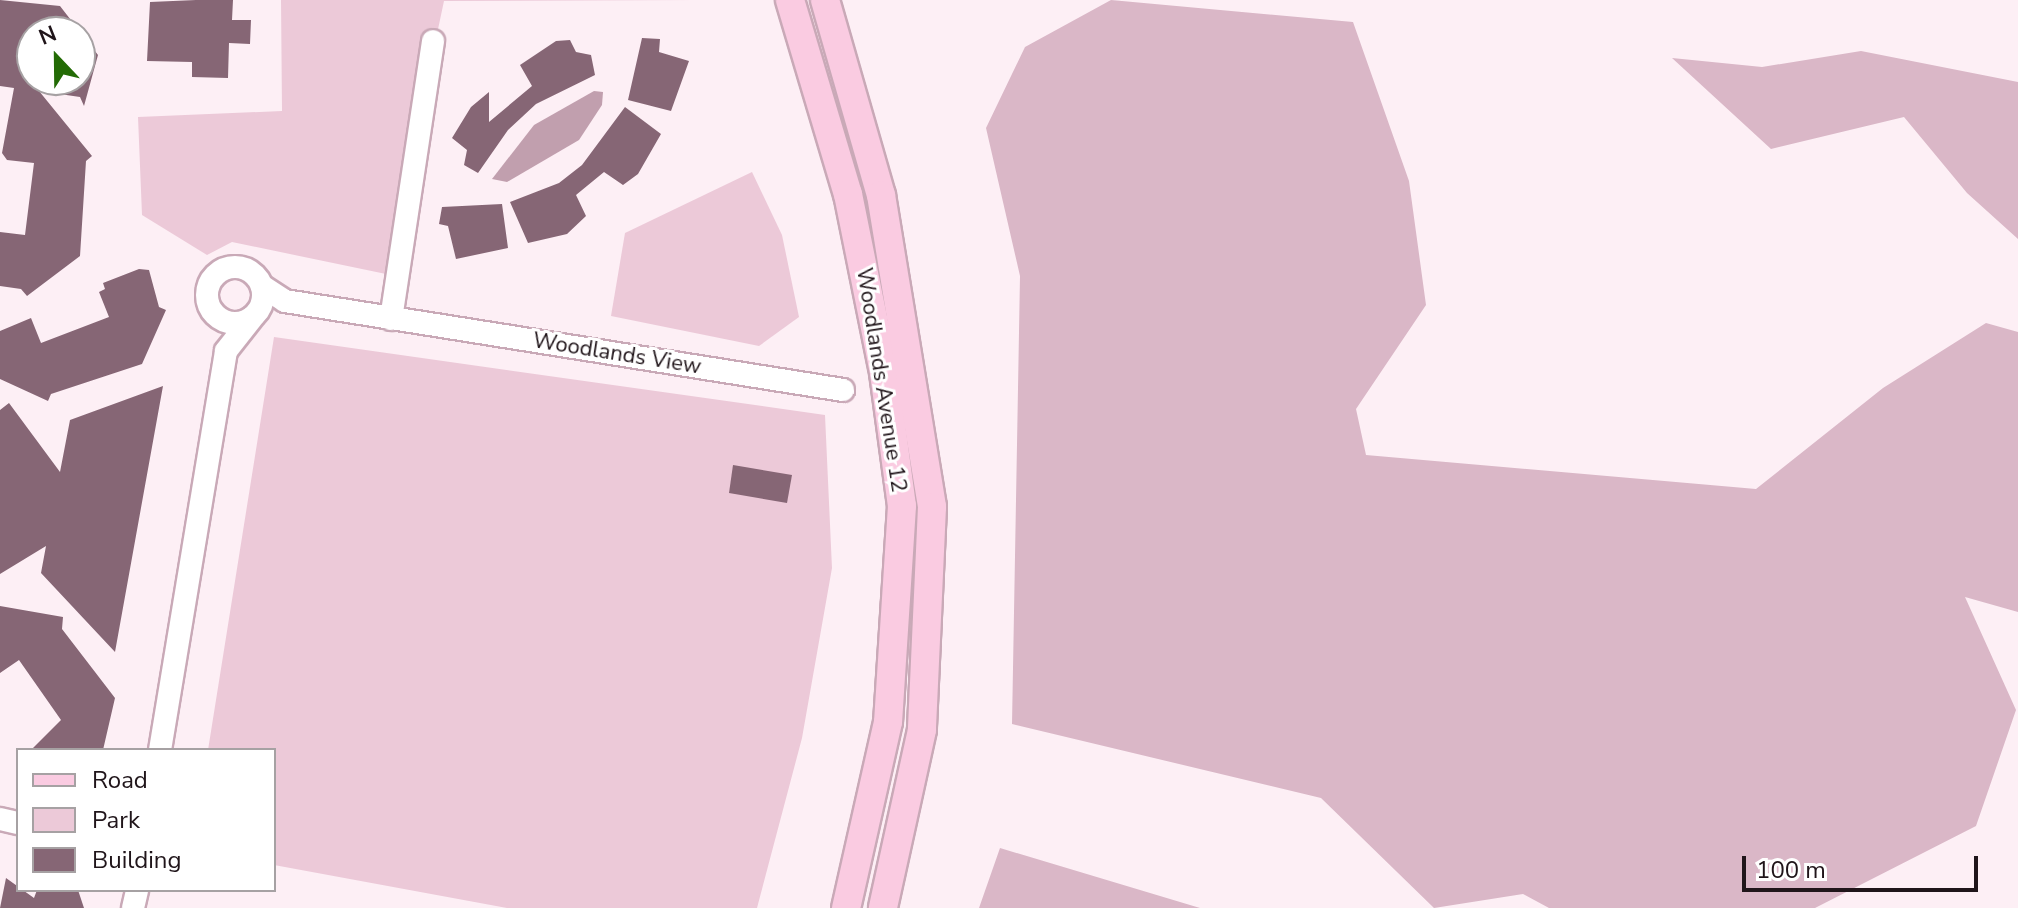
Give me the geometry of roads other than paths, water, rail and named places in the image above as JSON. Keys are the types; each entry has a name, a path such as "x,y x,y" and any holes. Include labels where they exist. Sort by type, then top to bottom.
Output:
{"main road":[{"name":"Woodlands Avenue 12","path":"790,0 848,194 884,373 902,506 888,722 846,908"},
{"name":"Woodlands Avenue 12","path":"825,0 881,195 915,368 932,507 922,730 883,908"}],"street":[{"path":"391,319 433,41"},
{"name":"Woodlands View","path":"226,351 207,299 216,274 240,268 258,304"},
{"name":"Woodlands View","path":"160,748 226,351 258,304 285,301 843,390"},
{"path":"216,317 231,324 258,304"}]}
